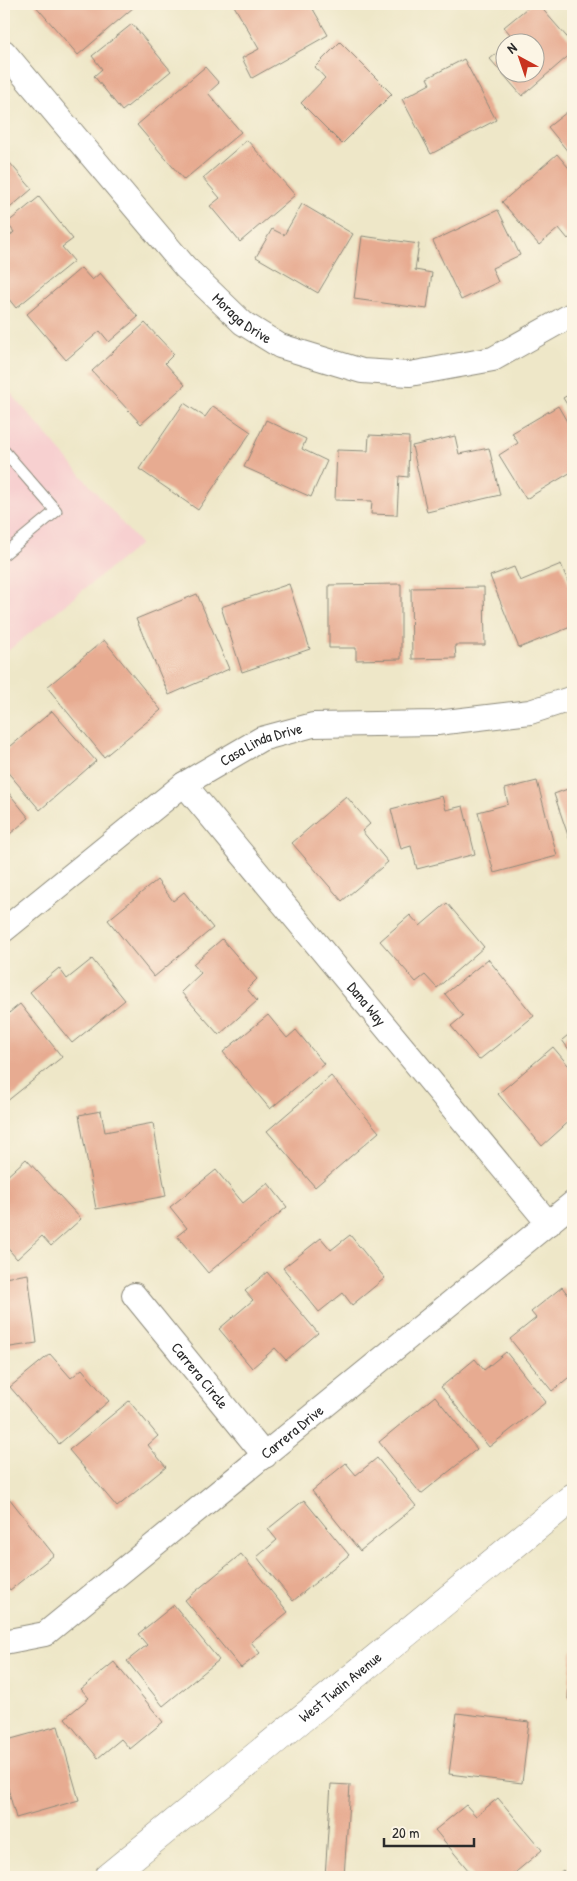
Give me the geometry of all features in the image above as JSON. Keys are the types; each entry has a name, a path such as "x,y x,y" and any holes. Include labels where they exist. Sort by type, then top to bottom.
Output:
{"street":[{"name":"Moraga Drive","path":"4,52 185,267 243,323 280,346 362,371 410,374 493,359 573,314"},
{"name":"Casa Linda Drive","path":"4,930 184,784 261,738 313,725 437,723 530,712 573,698"},
{"name":"Dana Way","path":"184,784 548,1224"},
{"name":"Carrera Drive","path":"4,1642 45,1634 573,1203"},
{"name":"Carrera Circle","path":"134,1295 265,1456"},
{"name":"West Twain Avenue","path":"108,1877 573,1497"}],"lane":[{"path":"4,451 56,511 4,554"}],"shaded area":[{"path":"4,385 140,544 4,654"}],"building":[{"path":"34,4 131,4 134,7 78,55"},
{"path":"233,4 310,4 328,35 252,78 242,58 259,49"},
{"path":"532,4 538,4 573,44 573,52 544,77 544,32 508,32 504,27"},
{"path":"132,24 171,71 122,111 94,76 102,69 92,56"},
{"path":"340,42 392,94 342,144 301,103 325,78 315,67"},
{"path":"494,56 494,64 490,59"},
{"path":"464,59 496,120 431,154 402,99 430,84 427,78"},
{"path":"205,67 219,83 208,93 241,132 184,180 137,125"},
{"path":"510,82 538,82 522,96"},
{"path":"567,112 573,120 573,158 548,127"},
{"path":"247,140 295,195 240,242 210,206 220,198 203,178"},
{"path":"557,154 573,173 573,234 568,239 559,228 539,245 502,202"},
{"path":"4,156 32,189 4,213"},
{"path":"39,197 73,239 62,247 74,261 16,308 4,293 4,262 6,260 4,258 4,241 14,232 7,223"},
{"path":"302,204 353,234 318,293 256,257 272,229 284,235"},
{"path":"498,210 520,255 492,268 498,282 461,300 433,241"},
{"path":"362,236 419,244 415,270 432,273 427,309 354,299"},
{"path":"81,268 92,280 100,273 138,317 109,342 100,331 66,360 27,314"},
{"path":"145,323 174,354 165,363 185,385 141,424 92,371"},
{"path":"573,392 573,414 563,398"},
{"path":"184,403 205,417 213,406 251,432 198,510 139,469"},
{"path":"558,406 573,432 573,471 526,499 499,455 518,443 512,433"},
{"path":"266,420 306,439 302,449 327,461 311,497 244,467"},
{"path":"369,435 409,437 408,477 399,476 397,515 371,514 372,501 335,500 337,450 368,451"},
{"path":"455,436 459,454 489,448 500,495 427,512 412,446"},
{"path":"561,564 573,595 573,626 519,648 490,576 514,567 520,581"},
{"path":"289,584 310,649 242,672 221,607"},
{"path":"401,584 401,659 356,660 356,648 329,648 329,585"},
{"path":"484,587 485,645 455,645 456,658 412,659 411,588"},
{"path":"197,594 229,669 169,695 136,619"},
{"path":"104,640 161,710 104,757 47,687"},
{"path":"52,711 96,761 40,810 4,768 4,752"},
{"path":"537,781 557,856 494,873 478,812 508,804 505,789"},
{"path":"4,787 29,818 4,839"},
{"path":"573,787 573,850 554,794"},
{"path":"346,796 370,824 362,831 388,862 342,901 292,843"},
{"path":"442,796 446,810 463,806 475,854 417,869 411,846 401,849 391,809"},
{"path":"157,880 173,901 184,892 213,928 154,977 108,920"},
{"path":"447,903 484,947 437,988 425,975 416,982 380,941 410,915 420,926"},
{"path":"222,939 257,979 247,989 257,1001 219,1035 181,992 201,973 193,964"},
{"path":"92,959 125,1000 72,1043 30,992 59,968 67,979"},
{"path":"488,959 534,1016 479,1060 451,1026 463,1016 445,994"},
{"path":"20,1004 62,1057 6,1102 4,1099 4,1017"},
{"path":"268,1015 287,1038 296,1030 324,1064 270,1109 223,1052"},
{"path":"573,1031 573,1055 562,1040"},
{"path":"553,1047 573,1071 573,1118 542,1146 498,1094"},
{"path":"331,1076 379,1132 315,1187 267,1131"},
{"path":"101,1111 105,1132 153,1123 166,1196 96,1209 79,1115"},
{"path":"26,1159 81,1219 51,1246 42,1236 17,1259 4,1244 4,1179"},
{"path":"216,1170 243,1203 268,1183 287,1207 208,1273 177,1236 187,1228 170,1207"},
{"path":"350,1235 385,1278 352,1305 343,1293 319,1312 283,1268 321,1238 331,1250"},
{"path":"267,1272 318,1333 286,1360 275,1348 252,1368 219,1329 253,1300 245,1291"},
{"path":"28,1274 37,1343 4,1348 4,1278"},
{"path":"562,1287 573,1301 573,1374 552,1391 510,1339 536,1318 531,1312"},
{"path":"506,1352 546,1402 489,1447 441,1387 475,1359 484,1370"},
{"path":"50,1354 71,1378 82,1369 109,1401 59,1444 10,1387"},
{"path":"435,1396 477,1449 421,1494 379,1442"},
{"path":"129,1401 158,1436 148,1445 166,1467 117,1507 69,1450"},
{"path":"377,1458 416,1506 360,1551 312,1491 346,1463 356,1475"},
{"path":"9,1498 54,1555 10,1590 4,1582 4,1503"},
{"path":"304,1500 349,1555 293,1601 257,1557 277,1540 268,1529"},
{"path":"241,1554 288,1612 251,1642 260,1653 241,1668 185,1600"},
{"path":"174,1605 219,1660 163,1706 127,1661 147,1645 138,1634"},
{"path":"572,1651 573,1699 568,1699"},
{"path":"114,1662 163,1722 130,1749 121,1739 98,1758 65,1718 89,1698 81,1689"},
{"path":"457,1713 529,1722 522,1783 449,1774"},
{"path":"58,1726 79,1800 16,1818 4,1774 4,1741"},
{"path":"331,1784 350,1785 344,1877 325,1877"},
{"path":"498,1798 542,1850 510,1877 474,1877 435,1830 466,1805 476,1816"},
{"path":"563,1870 569,1877 554,1877"}]}
